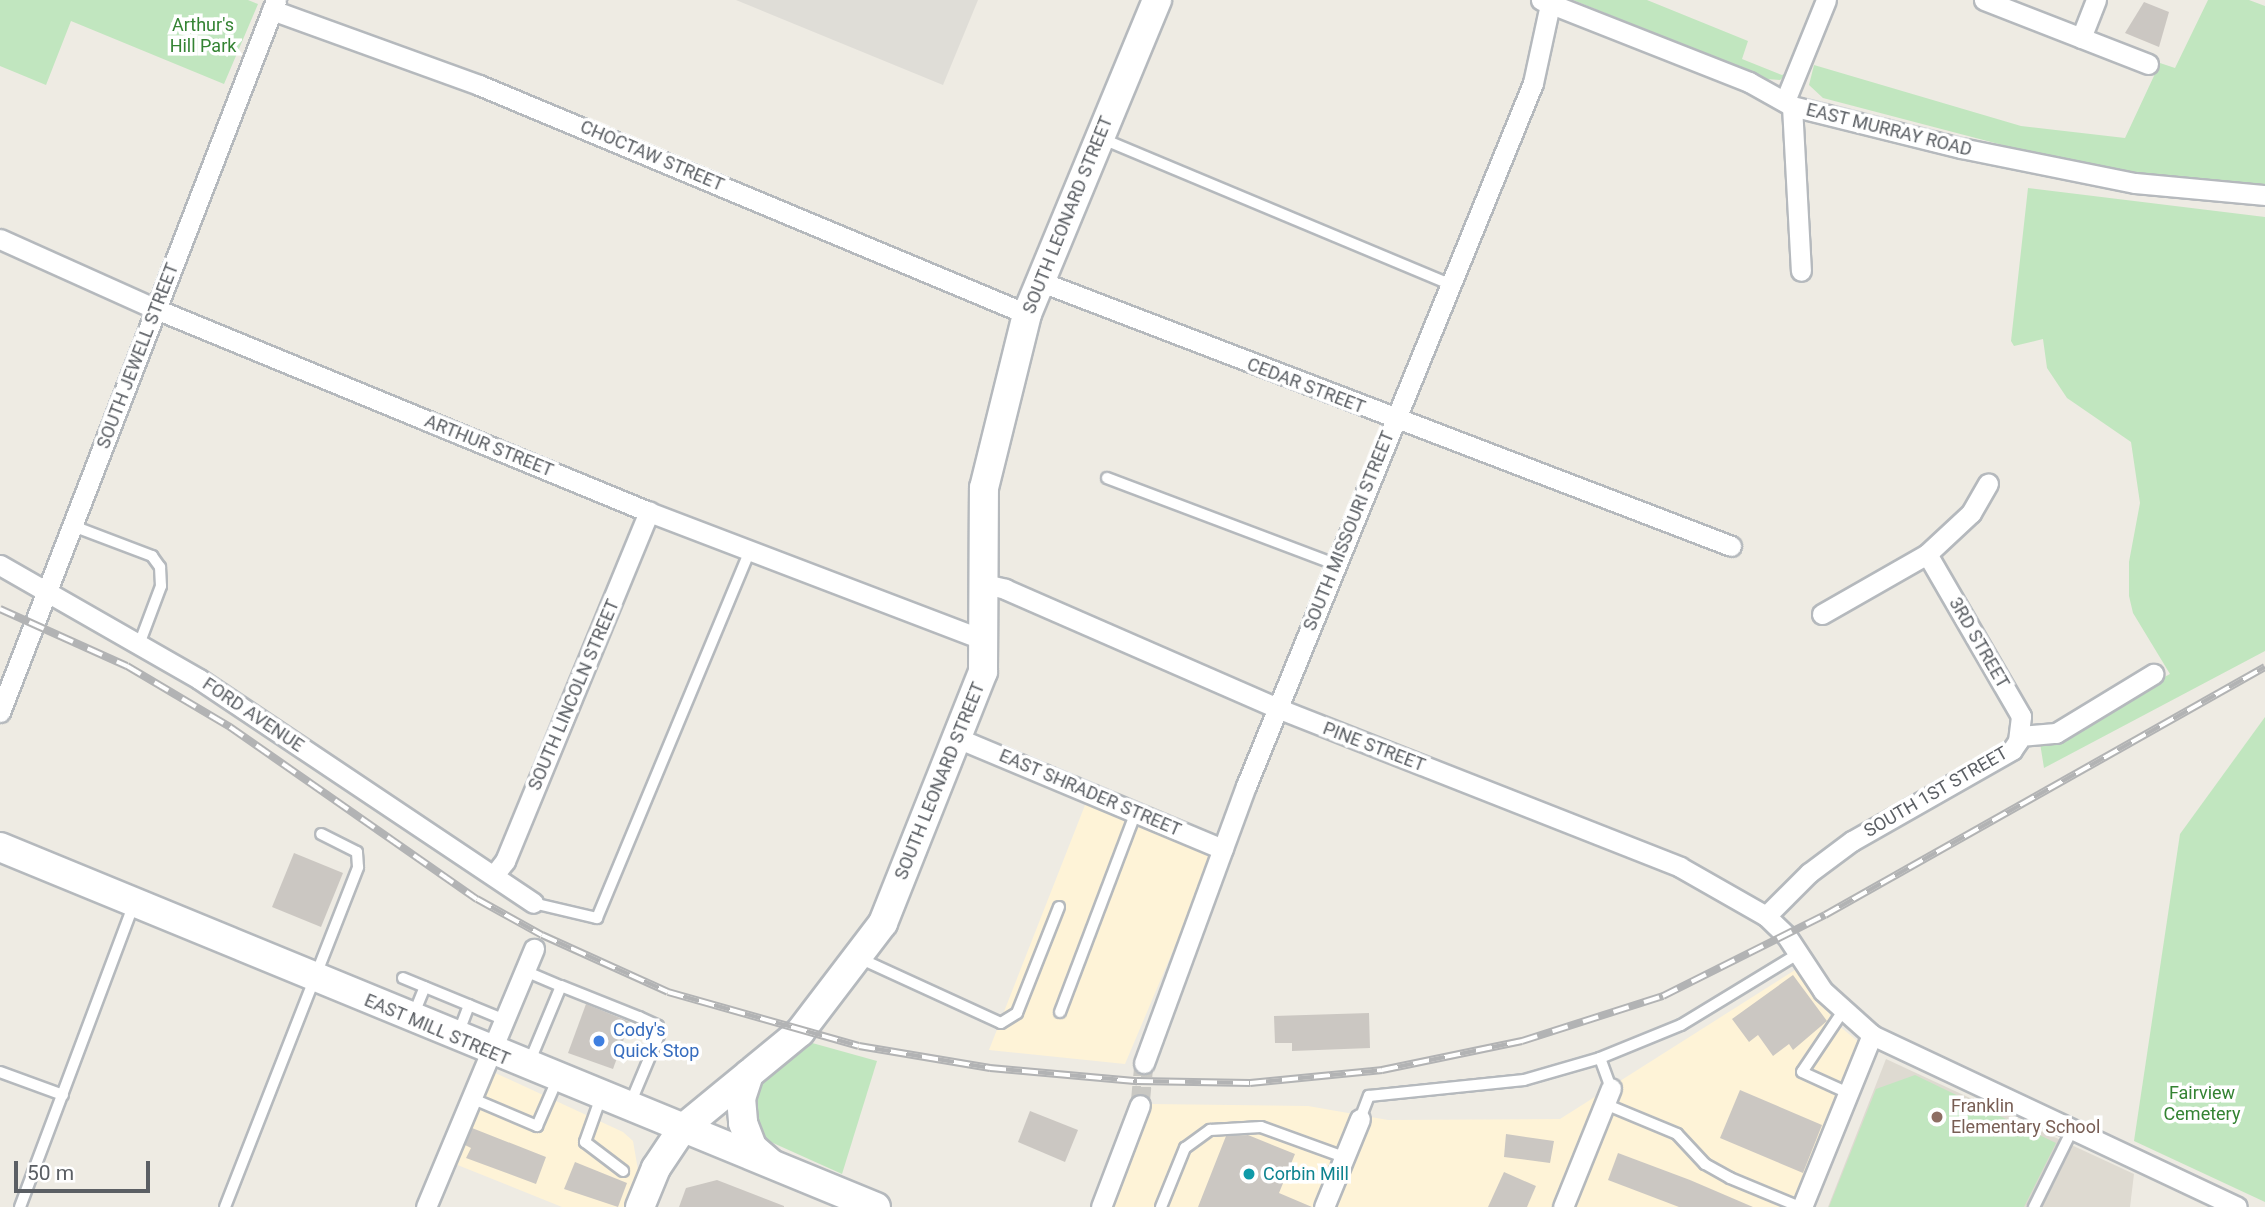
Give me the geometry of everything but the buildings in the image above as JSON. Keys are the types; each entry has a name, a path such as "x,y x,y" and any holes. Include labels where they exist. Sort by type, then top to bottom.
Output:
{"main road":[{"name":"SOUTH LEONARD STREET","path":"640,1207 656,1168 682,1129 800,1032 859,958 883,923 983,672 980,583 984,488 1027,314 1157,0"},
{"name":"EAST MILL STREET","path":"0,847 490,1052 771,1164 860,1204"},
{"path":"748,1074 741,1098 743,1124 752,1147 771,1164"}],"street":[{"path":"1801,271 1789,104 1826,0"},
{"path":"1984,0 2148,64"},
{"path":"2081,38 2096,0"},
{"name":"EAST MURRAY ROAD","path":"1547,2 1749,82 1789,104 2056,168 2135,183 2265,195"},
{"name":"SOUTH MISSOURI STREET","path":"1144,1063 1277,708 1533,83 1547,2"},
{"name":"SOUTH JEWELL STREET","path":"0,712 274,5"},
{"name":"CHOCTAW STREET","path":"274,5 479,85 1027,314"},
{"name":"ARTHUR STREET","path":"0,239 156,309 649,512 984,640"},
{"name":"CEDAR STREET","path":"1039,281 1394,420 1731,546"},
{"path":"1822,614 1927,554 1971,513 1988,484"},
{"name":"SOUTH LINCOLN STREET","path":"494,875 505,862 649,512"},
{"name":"3RD STREET","path":"1927,554 2021,716 2020,736"},
{"name":"FORD AVENUE","path":"0,565 46,594 140,642 533,903"},
{"name":"PINE STREET","path":"980,583 1005,589 1277,708 1680,867 1766,916"},
{"name":"SOUTH 1ST STREET","path":"1766,916 1809,873 1852,841 2011,750 2020,736 2056,733 2152,674"},
{"name":"EAST SHRADER STREET","path":"957,738 1223,849"},
{"path":"1766,916 1843,1011 1872,1035 2237,1207"},
{"path":"426,1207 534,949"},
{"path":"1801,1207 1872,1035"},
{"path":"1563,1207 1608,1096"},
{"path":"1101,1207 1140,1105"},
{"path":"1324,1207 1360,1119"}],"lane":[{"path":"1099,138 1450,284"},
{"path":"1107,478 1335,564"},
{"path":"73,526 152,556 160,567 161,586 140,642"},
{"path":"533,903 597,918 750,551"},
{"path":"1060,1012 1136,812"},
{"path":"225,1207 358,867 357,852 321,834"},
{"path":"20,1207 134,903"},
{"path":"859,958 1001,1023 1017,1013 1059,907"},
{"path":"1360,1119 1369,1096 1524,1080 1600,1058 1681,1025 1798,954"},
{"path":"525,971 658,1026 659,1035 629,1108"},
{"path":"403,978 505,1020"},
{"path":"528,1067 561,986"},
{"path":"412,1019 425,987"},
{"path":"457,1038 470,1005"},
{"path":"1843,1011 1802,1072 1848,1093"},
{"path":"1600,1058 1608,1096 1677,1134 1705,1164 1730,1178 1801,1207"},
{"path":"0,1072 63,1095"},
{"path":"471,1098 537,1126 557,1079"},
{"path":"601,1097 585,1142 623,1171"},
{"path":"1161,1207 1185,1148 1210,1130 1261,1127 1344,1157"},
{"path":"2034,1207 2072,1130"}],"shaded area":[{"path":"736,0 978,0 943,85"},
{"path":"1087,800 1207,846 1213,856 1125,1064 989,1050"},
{"path":"1795,970 1838,1025 1860,1043 1790,1207 1111,1207 1150,1104 1308,1106 1388,1120 1560,1119"},
{"name":"Franklin Elementary School","path":"1886,1059 2134,1174 2130,1207 1828,1207"},
{"path":"491,1071 623,1132 633,1141 638,1170 627,1207 562,1207 450,1162"}],"green space":[{"name":"Arthur's Hill Park","path":"0,0 248,0 258,4 224,84 71,21 46,85 0,66"},
{"path":"1573,0 1647,0 1748,41 1742,59 1782,75 1792,70 1780,80 1767,79"},
{"path":"2208,0 2249,0 2265,6 2265,185 2141,173 2052,158 1823,98 1809,85 1814,65 2021,126 2125,138 2160,63 2175,68"},
{"path":"2028,188 2265,217 2265,651 2044,768 2040,743 2170,674 2133,613 2129,596 2129,562 2140,503 2131,442 2067,398 2047,368 2043,339 2014,346 2011,341"},
{"name":"Fairview Cemetery","path":"2265,717 2265,1202 2134,1141 2180,834"},
{"path":"805,1041 877,1061 842,1174 760,1137 752,1096 760,1078"},
{"name":"Franklin Elementary School","path":"1915,1075 2056,1143 2024,1207 1829,1207 1876,1089"}],"tunnel":[{"path":"1140,1105 1144,1063"}],"railway":[{"path":"0,609 127,666 230,727 477,899 542,935 668,992 859,1046 990,1068 1137,1081 1250,1083 1382,1070 1522,1041 1663,996 1825,915 2265,667"}],"place":[{"name":"Cody's Quick Stop","path":"599,1041"},
{"name":"Franklin Elementary School","path":"1937,1117"},
{"name":"Corbin Mill","path":"1249,1174"}]}
